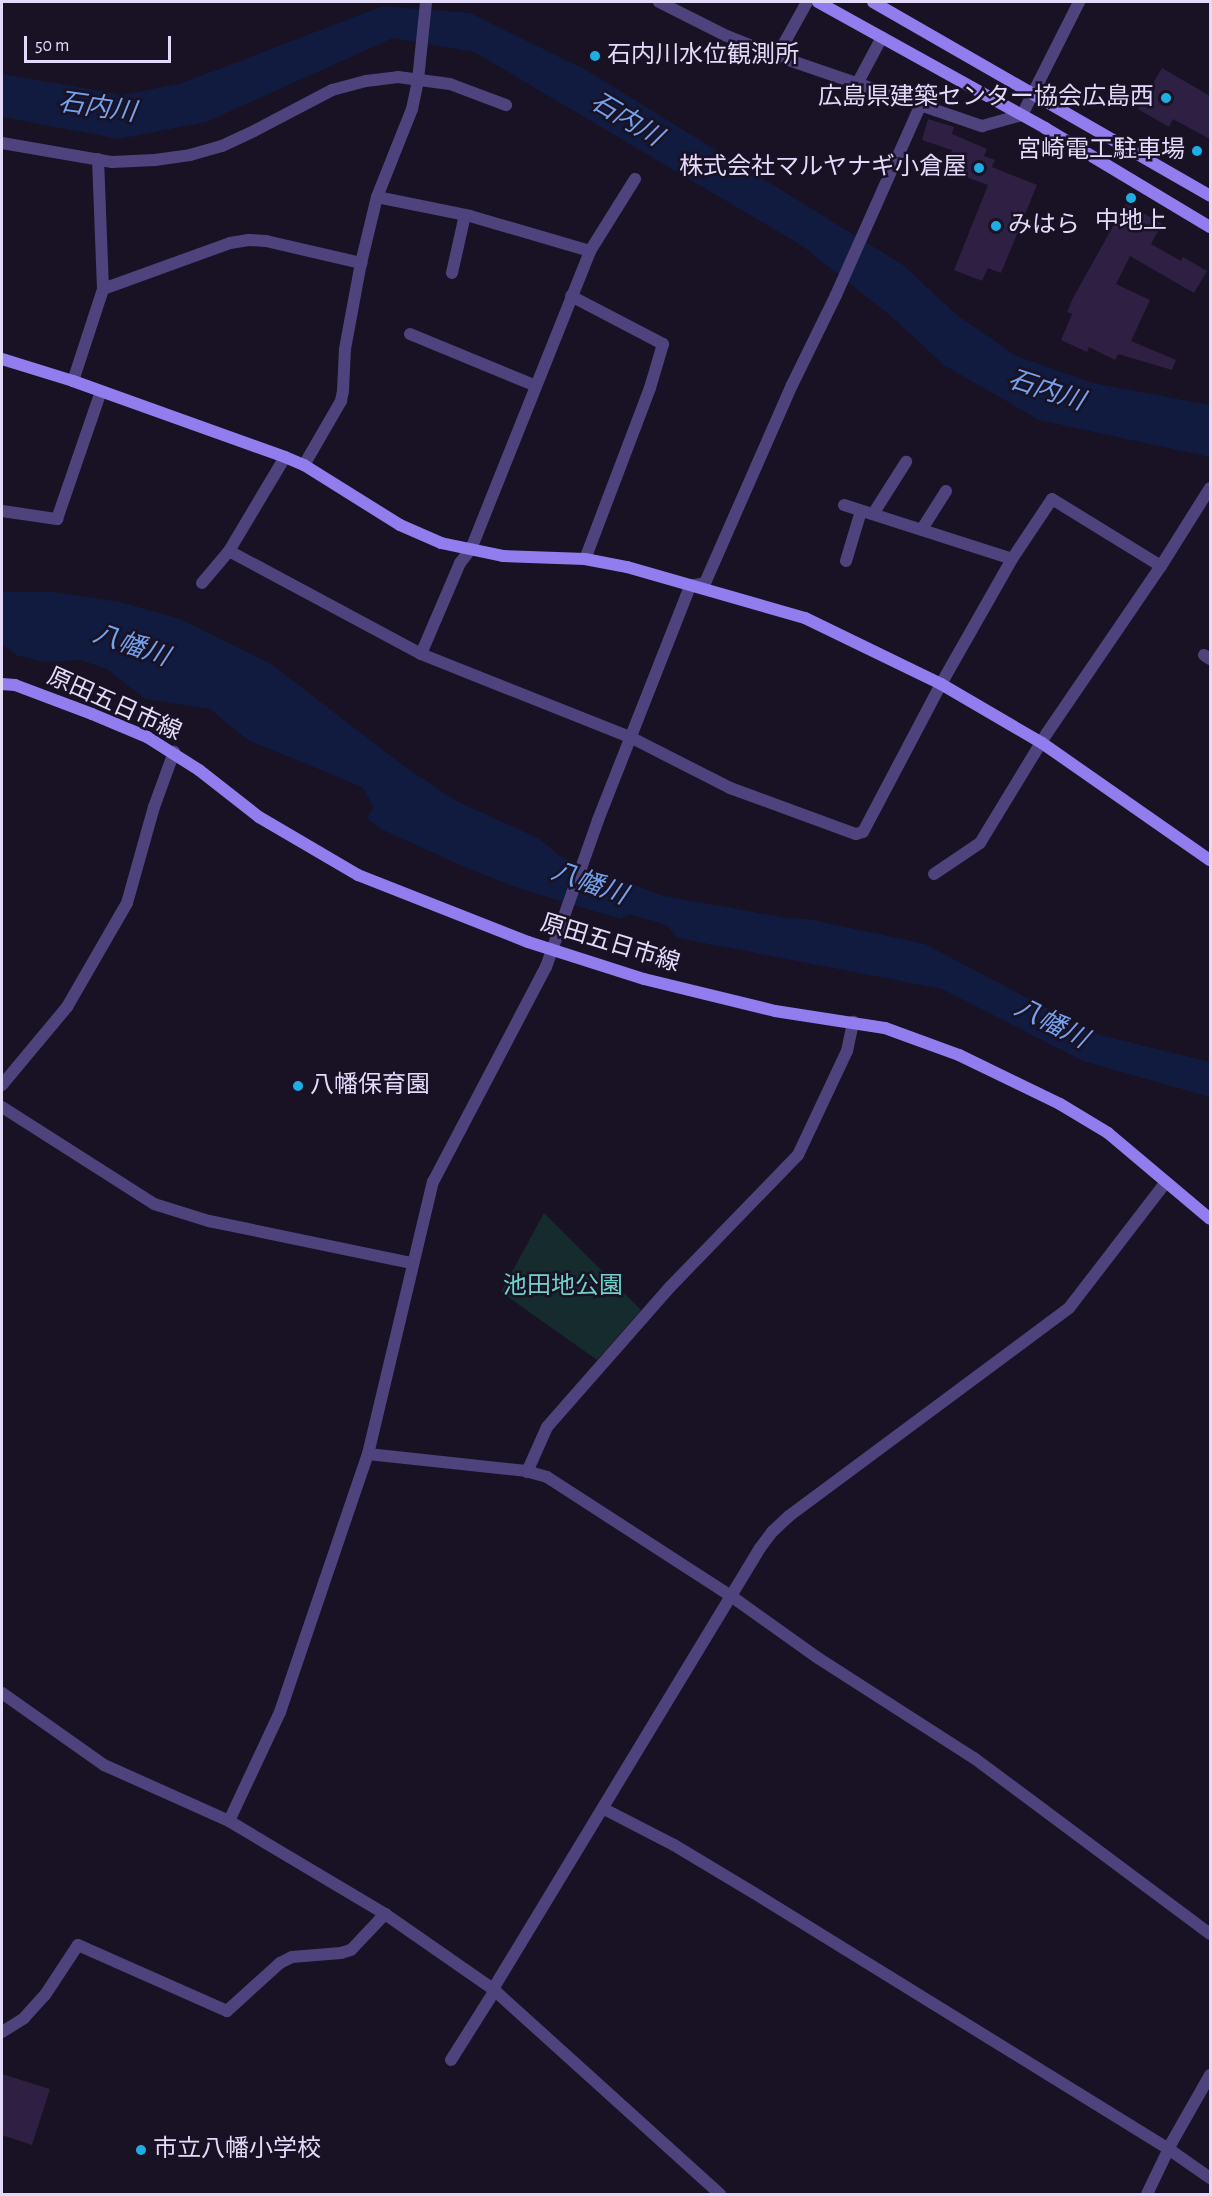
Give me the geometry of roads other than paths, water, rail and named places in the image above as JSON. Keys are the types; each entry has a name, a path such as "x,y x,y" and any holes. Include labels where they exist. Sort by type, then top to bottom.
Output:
{"main road":[{"path":"818,2 1022,115 1210,227"},
{"path":"873,2 1210,196"},
{"path":"2,359 73,381 285,457 304,465 400,525 441,543 503,556 585,559 627,567 805,618 941,684 1042,743 1210,860"},
{"name":"原田五日市線","path":"2,684 15,685 92,714 174,752 259,817 358,875 528,942 554,944 655,982 775,1011 853,1022 918,1038 1060,1104 1108,1133 1210,1219"}],"street":[{"path":"304,465 344,391 345,349 361,263 377,197 412,109 419,75 426,2"},
{"path":"658,2 727,36 777,56 982,126 1022,115 1079,2"},
{"path":"777,56 807,2"},
{"path":"857,84 882,37"},
{"path":"2,143 112,162 155,160 190,155 222,146 332,90 387,78 419,75 506,105"},
{"path":"229,1821 279,1713 368,1454 411,1263 433,1182 546,967 598,820 690,586 705,583 792,385 920,106"},
{"path":"73,381 104,289 98,159"},
{"path":"421,654 460,563 471,549 590,251 635,179"},
{"path":"377,197 465,215 590,251"},
{"path":"452,273 465,215"},
{"path":"104,289 230,243 249,240 266,241 361,263"},
{"path":"571,296 663,344 650,388 585,559"},
{"path":"410,334 536,386"},
{"path":"2,511 57,519 101,391"},
{"path":"202,583 229,551 285,457"},
{"path":"846,561 867,512 906,462"},
{"path":"934,874 980,843 1042,743 1161,566 1210,488"},
{"path":"922,529 946,491"},
{"path":"229,551 421,654 632,738 730,788 856,834 862,832 941,684 1012,559 1052,499 1161,566"},
{"path":"844,504 1012,559"},
{"path":"2,1085 67,1007 127,903 154,807 174,752"},
{"path":"527,1472 547,1427 670,1287 798,1155 847,1051 853,1022"},
{"path":"2,1107 154,1204 209,1221 411,1263"},
{"path":"451,2060 760,1548 789,1516 1070,1308 1166,1182"},
{"path":"368,1454 527,1472 547,1477 731,1596 818,1658 974,1758 1210,1934"},
{"path":"2,1693 104,1765 229,1821 385,1914 494,1989 720,2194"},
{"path":"604,1809 674,1845 754,1893 1170,2150 1210,2178"},
{"path":"2,2032 24,2018 45,1995 78,1945 227,2011 232,2003 280,1963 292,1957 341,1953 351,1950 385,1914"},
{"path":"1148,2194 1210,2076"}],"water":[{"name":"石内川","path":"383,6 470,13 586,70 903,265 957,315 1016,356 1093,383 1210,405 1210,457 1039,420 944,365 892,317 801,245 474,52 393,38 206,122 119,139 2,117 2,74 123,95 182,83"},
{"name":"八幡川","path":"2,592 54,592 120,602 180,619 271,664 404,766 456,801 538,838 561,857 664,896 787,918 808,919 925,944 1096,1034 1210,1062 1210,1097 1083,1061 942,989 678,938 666,925 629,914 620,919 524,890 469,869 381,829 367,818 374,807 362,787 248,740 210,709 145,699 107,669 80,660 46,662 18,656 2,644"}],"place":[{"name":"石内川水位観測所","path":"595,56"},
{"name":"広島県建築センター協会広島西","path":"1166,98"},
{"name":"宮崎電工駐車場","path":"1197,151"},
{"name":"株式会社マルヤナギ小倉屋","path":"979,168"},
{"name":"中地上","path":"1131,198"},
{"name":"みはら","path":"996,226"},
{"name":"八幡保育園","path":"298,1086"},
{"name":"市立八幡小学校","path":"141,2150"}],"park label":[{"name":"池田地公園","path":"563,1287"}]}
